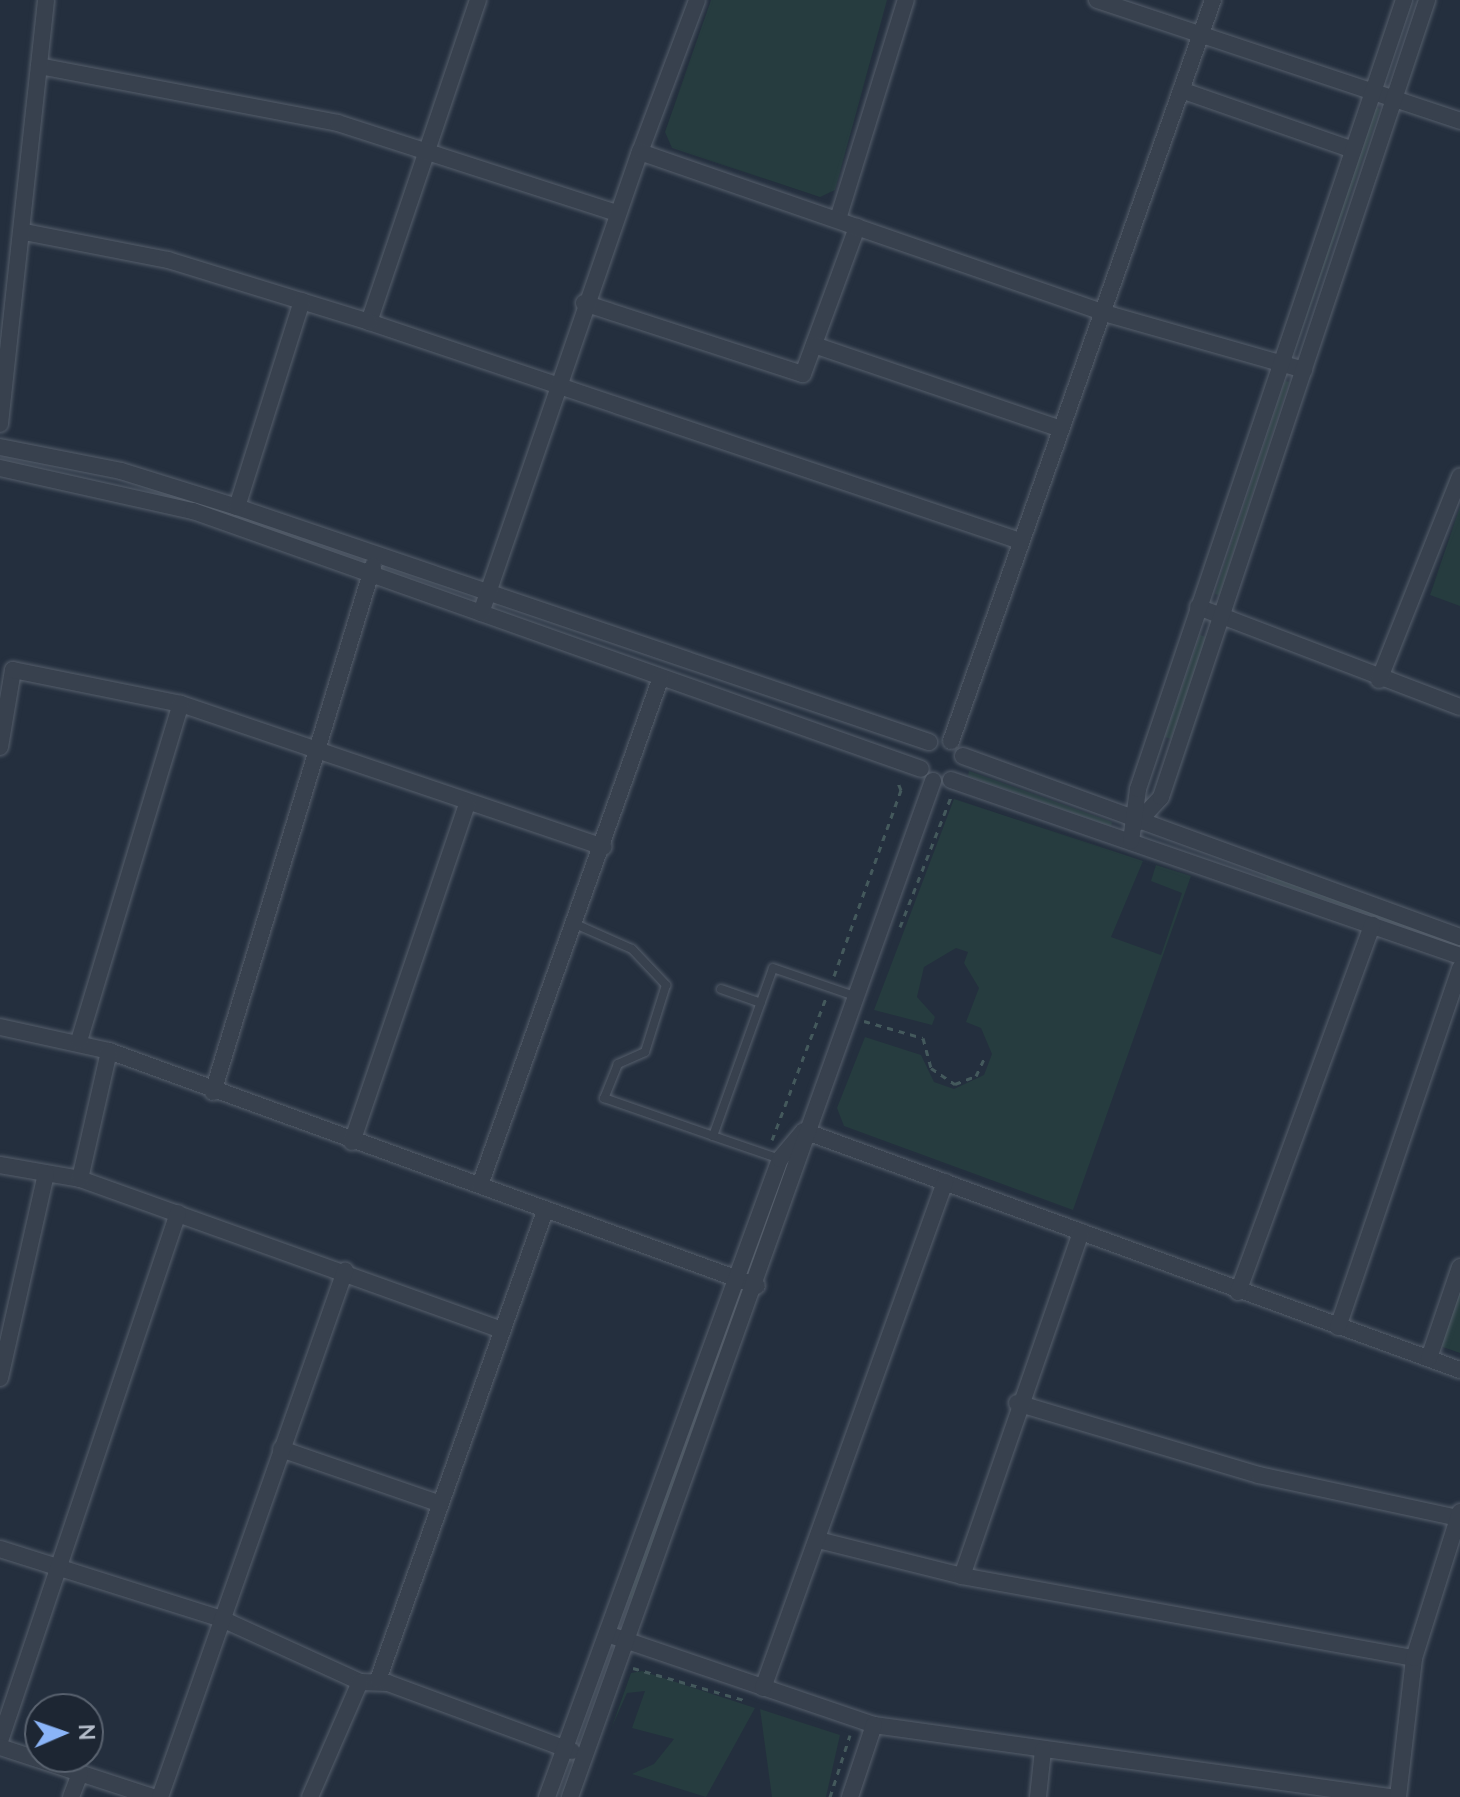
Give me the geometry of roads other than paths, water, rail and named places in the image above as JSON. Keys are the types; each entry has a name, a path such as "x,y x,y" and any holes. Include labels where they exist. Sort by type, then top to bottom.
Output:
{"street":[{"path":"0,424 24,232 46,0"},
{"path":"369,322 478,0"},
{"path":"481,613 614,212 697,0"},
{"path":"838,219 906,0"},
{"path":"1097,0 1374,89 1460,121"},
{"path":"951,741 1213,0"},
{"path":"1131,841 1137,823 1138,789 1404,0"},
{"path":"1137,823 1161,797 1427,0"},
{"path":"39,66 243,100 429,150 614,212"},
{"path":"1181,90 1353,150"},
{"path":"640,152 1104,313 1304,370"},
{"path":"584,303 803,374 857,227"},
{"path":"24,232 168,260 302,301 369,322 554,390 1020,541"},
{"path":"237,507 302,301"},
{"path":"814,345 1061,429"},
{"path":"0,447 121,471 237,507 929,742 951,741"},
{"path":"0,468 138,494 661,677 927,775 952,788 1131,841 1254,873 1460,937"},
{"path":"1379,680 1460,476"},
{"path":"213,1092 377,556"},
{"path":"1198,607 1379,680 1460,707"},
{"path":"0,747 6,670 181,704 467,804 603,847"},
{"path":"480,1185 603,847 661,677"},
{"path":"79,1041 181,704"},
{"path":"1155,740 1177,747"},
{"path":"951,741 963,756 1137,823 1372,925 1460,956"},
{"path":"570,1797 798,1174 804,1131 927,775 929,742"},
{"path":"952,788 963,756"},
{"path":"352,1142 467,804"},
{"path":"1238,1292 1372,925"},
{"path":"1338,1327 1460,968"},
{"path":"0,1027 79,1041 109,1051 213,1092 757,1286"},
{"path":"80,1179 109,1051"},
{"path":"547,1797 736,1279 773,1157 804,1131"},
{"path":"804,1131 1238,1292 1460,1370"},
{"path":"0,1165 80,1179 345,1271 501,1330"},
{"path":"0,1378 46,1174"},
{"path":"763,1688 945,1182"},
{"path":"378,1680 438,1503 545,1210"},
{"path":"0,1741 178,1213"},
{"path":"962,1576 1017,1403 1081,1232"},
{"path":"1429,1358 1460,1267"},
{"path":"160,1797 345,1271"},
{"path":"1017,1403 1259,1475 1459,1515 1414,1658 1398,1797"},
{"path":"281,1449 438,1503"},
{"path":"818,1540 962,1576 1414,1658"},
{"path":"0,1549 59,1564 222,1619 360,1682 378,1680 585,1756"},
{"path":"607,1634 874,1725 1387,1797"},
{"path":"310,1797 360,1682"},
{"path":"850,1797 874,1725"},
{"path":"0,1747 153,1797"},
{"path":"1038,1797 1043,1750"},
{"path":"71,1797 80,1774"}],"lane":[{"path":"573,923 632,949 666,985 645,1052 618,1064 604,1098 773,1157"},
{"path":"713,1136 773,968 852,995"},
{"path":"721,989 761,1003"}]}
